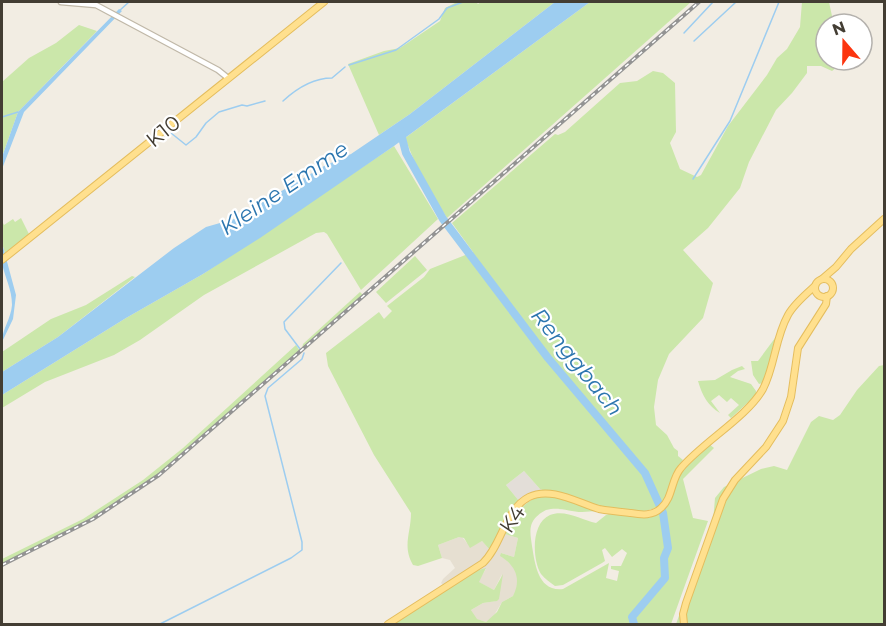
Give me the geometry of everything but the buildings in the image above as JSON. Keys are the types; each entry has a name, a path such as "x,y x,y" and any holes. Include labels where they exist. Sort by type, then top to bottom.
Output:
{"main road":[{"name":"K10","path":"4,258 324,2"},
{"path":"801,300 836,267 844,256 885,219"},
{"path":"801,300 822,296 832,291 831,283 836,267"},
{"path":"822,279 831,283"},
{"path":"684,624 683,614 686,603 709,532 723,499 730,486 766,447 780,427 791,397 798,348 823,308 822,296 815,286"},
{"name":"K4","path":"388,624 483,563 490,555 514,511 530,496 550,494 605,510 644,515 662,508 682,466 748,407 761,392 767,381 785,321 801,300"}],"street":[{"path":"61,2 96,3 115,16 218,70 228,78"}],"shaded area":[{"path":"524,471 540,489 545,491 532,493 519,501 506,485"},
{"path":"505,534 518,538 514,557 501,553 515,568 518,577 516,591 513,596 502,602 493,617 486,622 476,619 471,610 483,603 496,601 502,574 494,590 478,582 486,569 478,570 489,562"},
{"path":"459,537 474,545 482,541 490,550 482,561 444,586 441,583 443,579 455,568 450,560 442,558 438,545"}],"green space":[{"path":"457,2 476,2 478,4 481,2 555,2 410,114 379,135 348,64 384,51 400,48 440,21 445,8"},
{"path":"590,2 691,2 447,218 420,175 405,138"},
{"path":"802,2 829,2 831,12 814,12 814,66 807,66 807,73 776,110 749,162 740,188 708,228 683,250 713,283 703,318 669,354 658,380 654,407 656,425 667,435 678,451 678,456 683,460 674,473 664,499 659,505 649,510 636,512 604,507 540,489 524,471 506,485 519,501 490,550 482,541 470,548 464,538 459,537 438,545 442,558 418,566 413,565 408,552 411,513 374,455 328,366 326,353 379,312 384,319 392,311 387,306 424,277 430,269 473,252 452,223 555,134 565,132 620,83 637,81 653,71 663,73 675,83 676,132 670,143 680,169 697,177 701,175 728,126 767,75 777,58 787,49 800,27"},
{"path":"79,25 97,31 18,112 2,157 2,82 29,58 56,43"},
{"path":"394,146 438,219 361,290 327,234 316,233 204,295 140,340 114,355 45,382 2,408 2,395 126,318 203,274"},
{"path":"21,218 29,234 5,253 2,243 2,221 4,225 13,219 15,222"},
{"path":"415,256 427,270 386,303 376,292"},
{"path":"132,276 135,277 58,337 2,372 2,352 51,319 86,305"},
{"path":"360,292 363,295 302,349 303,344"},
{"path":"775,338 767,373 763,383 759,384 753,375 751,361 758,361"},
{"path":"296,345 300,351 192,446 147,482 79,526 2,563 2,559 83,519 143,480 183,448"},
{"path":"884,365 884,624 676,624 713,522 715,498 724,487 761,469 774,466 787,470 811,422 819,416 833,420 840,415 857,390 879,366"},
{"path":"742,366 745,369 730,377 751,384 756,395 731,418 728,415 739,405 731,398 727,402 719,395 711,401 720,413 706,400 698,381 715,380"},
{"path":"709,444 714,448 683,479 693,518 708,521 671,624 392,624 478,570 486,568 479,582 494,590 503,574 499,599 483,603 471,610 477,619 486,622 497,612 502,602 513,596 516,589 516,573 500,556 501,553 514,557 518,538 505,534 523,506 533,499 542,497 565,500 596,511 551,509 542,512 535,519 531,528 531,540 539,575 543,581 555,589 563,589 609,563 606,578 617,581 619,571 611,569 611,566 621,566 627,553 622,549 612,557 605,548 602,550 605,561 563,585 555,586 541,574 536,560 535,542 539,525 544,519 556,513 596,523 612,513 648,518 659,514 668,506 680,474"}],"water":[{"path":"555,2 590,2 394,146 260,238 2,395 2,372 58,337 174,248 206,227 234,219 324,166 351,154 410,114"},
{"path":"119,9 122,11 24,112 2,169 2,157 18,112"},
{"path":"2,243 16,295 13,319 2,342 12,305 2,263"}],"waterway":[{"path":"119,11 129,2"},
{"path":"349,65 396,50 439,19 447,8 463,2"},
{"path":"684,33 713,2"},
{"path":"694,41 736,2"},
{"path":"693,179 730,121 779,2"},
{"path":"283,101 306,85 325,78 332,78 345,67"},
{"path":"171,133 186,145 219,112 265,101"},
{"path":"2,117 18,112"},
{"name":"Renggbach","path":"400,130 406,153 443,219 548,358 645,473 663,513 668,548 664,558 665,578 632,617 634,624"},
{"path":"300,349 285,329 284,322 341,263"},
{"path":"160,624 291,558 302,550 302,542 265,396 268,388 302,359 304,353"}],"railway":[{"path":"2,565 93,519 159,475 699,2"}],"water label":[{"name":"Kleine Emme","path":"284,188"}]}
